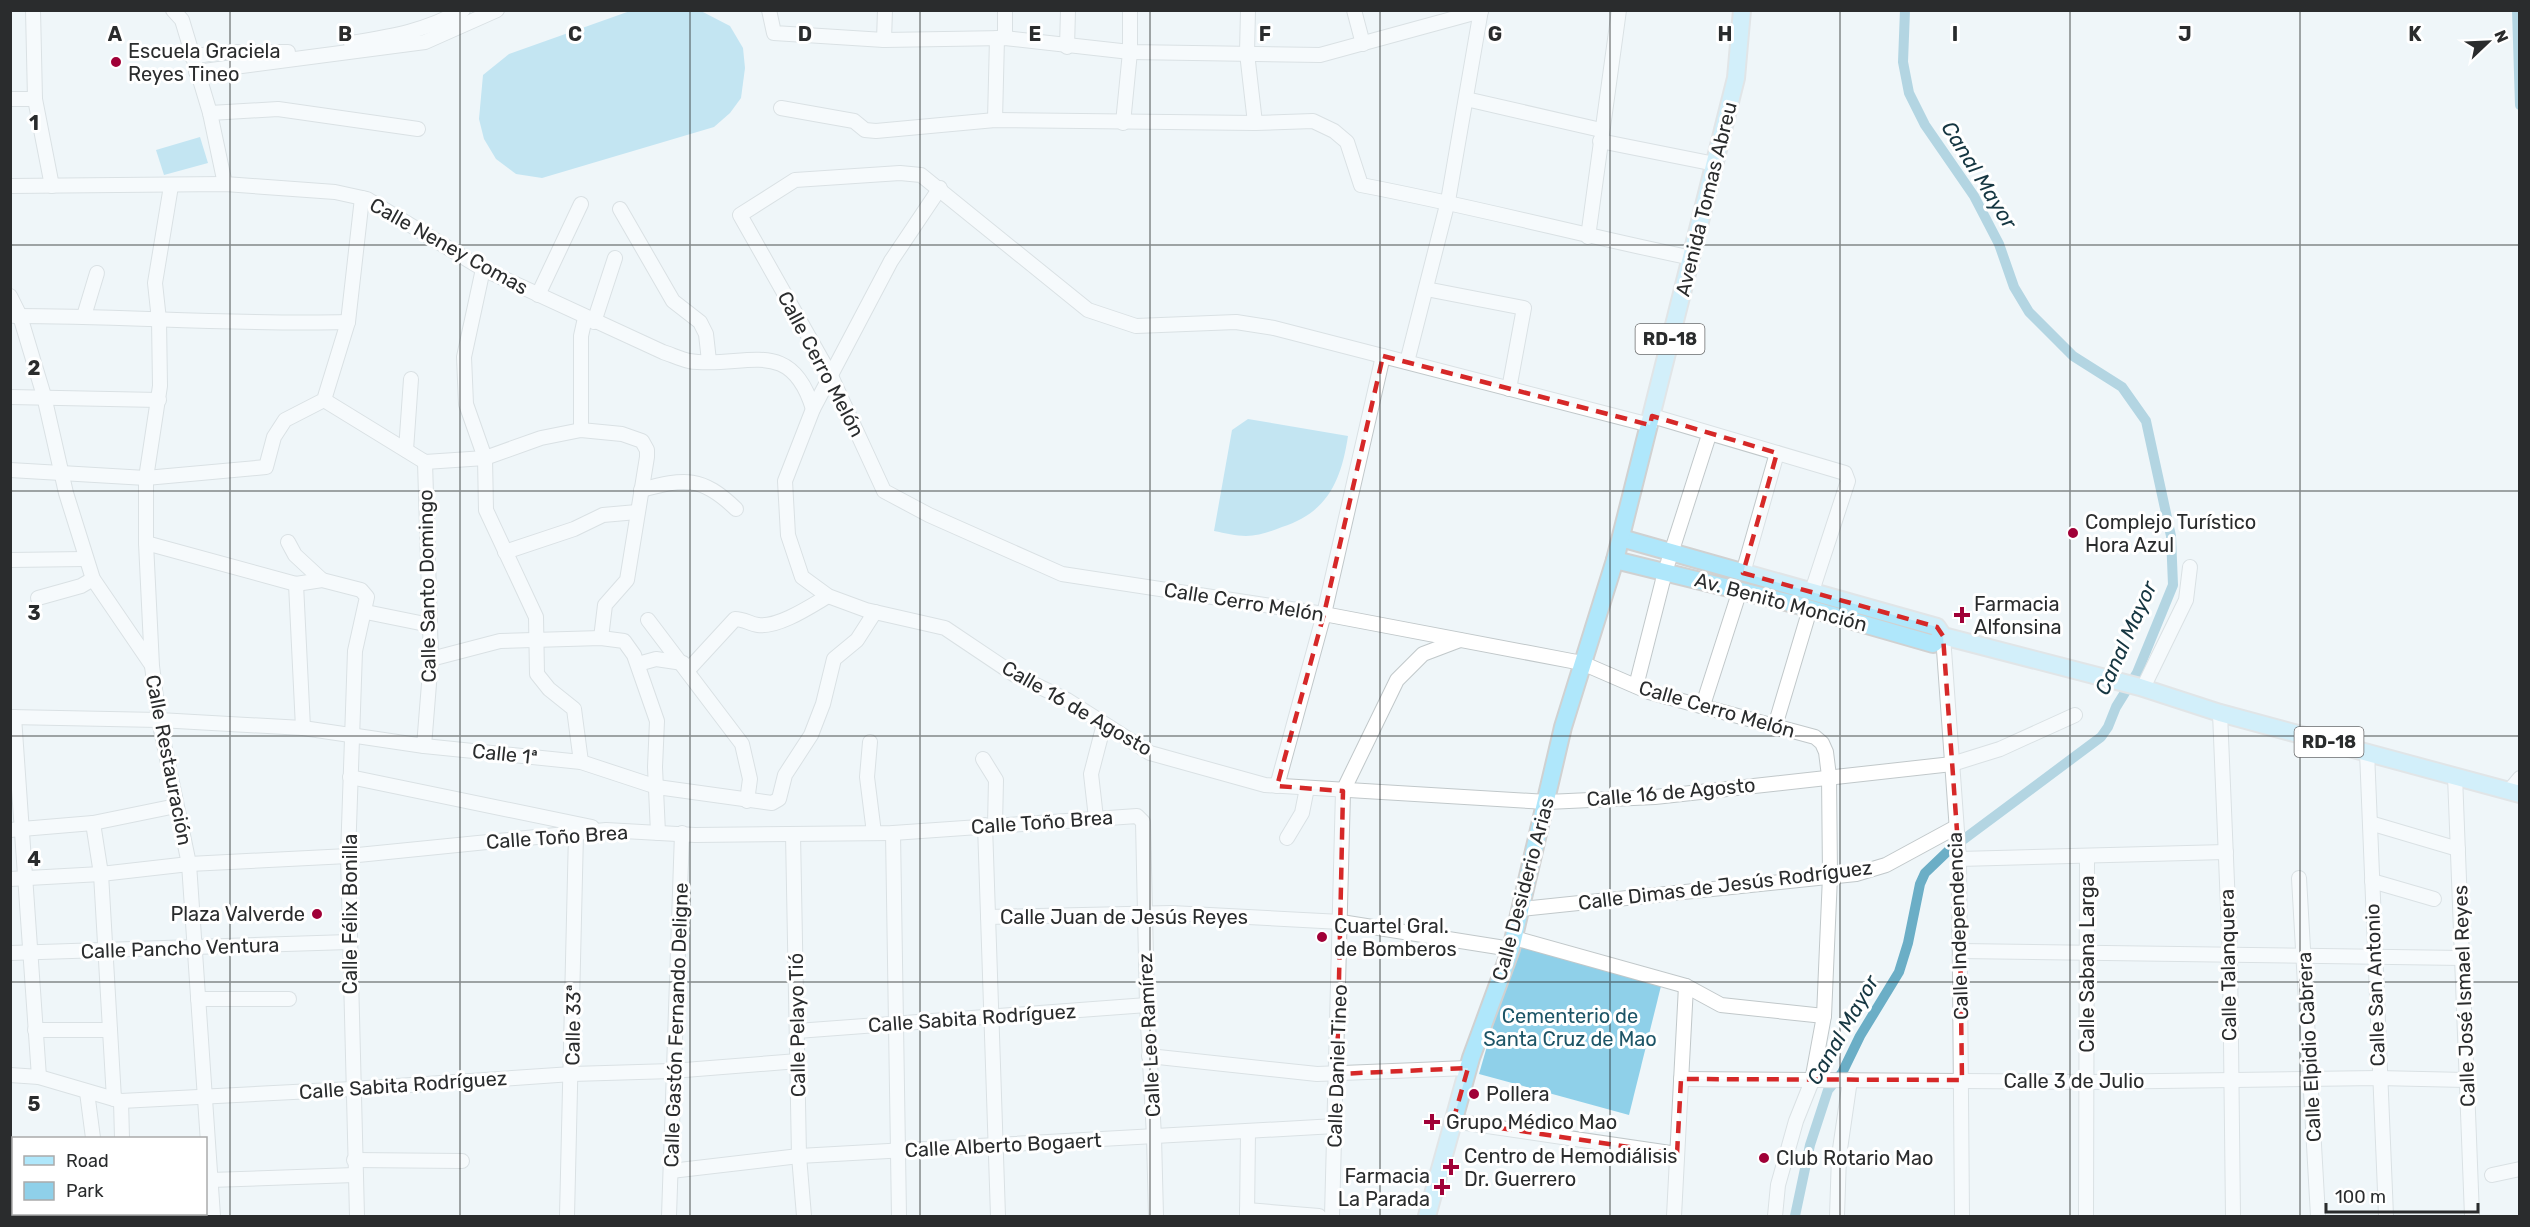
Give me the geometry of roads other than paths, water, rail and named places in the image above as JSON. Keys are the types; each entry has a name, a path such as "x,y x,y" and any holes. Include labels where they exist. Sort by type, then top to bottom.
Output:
{"main road":[{"name":"Avenida Tomas Abreu","path":"1582,663 1621,538 1692,258 1736,78 1742,10"},
{"name":"Av. Benito Monción","path":"1621,538 1670,554 1937,627 1943,636 2141,687 2220,713 2514,793"},
{"name":"Av. Benito Monción","path":"1615,560 1740,590 1933,644 1943,636"},
{"name":"Calle Desiderio Arias","path":"1427,1216 1468,1068 1512,943 1563,727 1582,663"}],"street":[{"path":"33,10 36,99 52,186"},
{"path":"173,10 182,20 210,113 225,184"},
{"path":"192,57 219,52 284,52 406,35 433,26 464,10"},
{"path":"196,72 425,42 497,10"},
{"path":"769,10 774,33 884,40 1001,38 1067,47 1130,52 1247,52 1320,55 1481,11 1448,201 1407,362"},
{"path":"884,40 885,10"},
{"path":"995,120 1005,10"},
{"path":"1067,47 1068,10"},
{"path":"1123,123 1130,52 1130,10"},
{"path":"1248,10 1247,52 1255,123"},
{"path":"1354,10 1363,44"},
{"path":"1588,237 1619,10"},
{"path":"10,99 36,99"},
{"path":"1466,99 1600,136 1715,164"},
{"path":"781,108 854,121 865,130 876,131 995,120 1123,123 1313,121 1334,131 1347,142 1361,185 1448,201 1588,237 1692,258"},
{"path":"210,113 278,109 418,129"},
{"name":"Calle Cerro Melón","path":"1812,591 1848,481 1845,473 1651,420 1509,389 1275,328 1236,322 1136,326 1088,310 940,188 921,175 900,173 795,180 742,212 741,219 831,376 884,491 929,515 1062,574 1324,614 1582,663 1636,686 1815,737 1822,743 1826,752 1829,776"},
{"name":"Calle Neney Comas","path":"10,186 225,184 335,192 363,198 483,269 663,352 690,361 768,361 785,366 807,389 813,409"},
{"path":"152,666 146,543 146,478 159,400 159,320 155,283 171,186"},
{"name":"Calle 16 de Agosto","path":"940,188 891,261 813,409 785,481 788,535 802,577 828,596 875,612 945,628 1015,675 1067,700 1150,753 1265,785 1547,802 1655,797 1952,764 2000,749 2075,715"},
{"path":"10,470 62,471 146,478 261,469 268,463 274,437 285,420 324,399 348,322 363,198"},
{"path":"538,295 581,204"},
{"path":"620,209 673,301 700,321 706,334 709,361"},
{"path":"581,430 581,336 590,320 615,258"},
{"path":"483,269 464,357 466,404 485,458 486,510 536,617 537,674 549,689 574,709 581,762"},
{"path":"84,316 97,273"},
{"path":"1426,289 1524,309 1509,389"},
{"name":"Calle Restauración","path":"10,296 44,396 85,559 93,579 152,666 159,720 189,864 207,1137"},
{"path":"15,316 84,316 263,324 348,322"},
{"path":"1277,786 1324,614 1383,356"},
{"path":"406,450 411,379"},
{"path":"10,397 159,400"},
{"path":"324,399 425,462 485,458 541,438 581,430 622,434 642,441 647,450 627,580 605,605 601,638"},
{"path":"1636,686 1670,554 1709,435"},
{"path":"1743,573 1777,453"},
{"name":"Calle Santo Domingo","path":"424,746 432,659 425,462"},
{"path":"641,490 683,481 703,483 718,490 736,509"},
{"path":"506,552 574,529 603,516 637,513"},
{"path":"288,542 295,555 322,580"},
{"path":"146,543 296,584 322,580 364,592 368,601 366,612 430,625"},
{"path":"10,560 85,559"},
{"path":"2141,687 2186,600 2190,567"},
{"path":"38,598 81,586 93,579"},
{"path":"296,584 303,728"},
{"path":"1703,705 1740,590"},
{"path":"685,666 735,619 759,626 768,624 798,613 828,596"},
{"path":"1775,726 1810,609"},
{"name":"Calle Félix Bonilla","path":"357,1216 352,1089 348,856 355,651 366,612"},
{"name":"Calle 1ª","path":"12,717 159,720 303,728 424,746 581,762 657,787 772,803 779,799 785,775 811,735 823,704 834,659 857,640 875,612"},
{"path":"648,620 742,744 750,778 747,801"},
{"name":"Calle Independencia","path":"1943,636 1959,857 1962,1216"},
{"path":"432,659 491,642 536,638 601,638 624,641 638,664 657,721 655,767 658,833"},
{"name":"Calle Daniel Tineo","path":"1332,1216 1343,791 1397,680 1423,654 1460,640"},
{"path":"638,664 657,659 685,666"},
{"name":"Calle Talanquera","path":"2220,713 2230,955 2232,1216"},
{"path":"12,717 17,830 26,878 39,1077"},
{"path":"1096,818 1090,774 1104,724"},
{"path":"870,742 867,777 874,833"},
{"name":"Calle San Antonio","path":"2367,752 2376,958 2378,1078 2386,1216"},
{"path":"983,759 996,780 990,825 987,917 998,1216"},
{"path":"1776,1216 1778,1185 1796,1120 1818,1081 1824,1016 1830,876 1829,776"},
{"name":"Calle José Ismael Reyes","path":"2456,776 2472,1216"},
{"path":"350,777 606,830"},
{"path":"2514,793 2520,778"},
{"path":"1287,838 1302,813 1306,788"},
{"path":"17,830 93,823 176,806"},
{"name":"Calle Toño Brea","path":"10,879 101,874 189,864 348,856 606,830 658,833 893,833 1096,818 1141,818"},
{"name":"Calle Leo Ramírez","path":"1141,818 1146,1005 1156,1216"},
{"path":"93,823 101,874 110,1030 122,1137"},
{"path":"2370,823 2458,849"},
{"name":"Calle Dimas de Jesús Rodríguez","path":"1521,909 1856,874 1886,865 1956,830"},
{"name":"Calle 33ª","path":"567,1216 576,833"},
{"name":"Calle Gastón Fernando Deligne","path":"669,1216 672,1071 682,833"},
{"path":"893,833 898,1216"},
{"name":"Calle Pelayo Tió","path":"793,834 799,1156 804,1216"},
{"path":"1959,857 2226,852"},
{"name":"Calle Sabana Larga","path":"2086,856 2088,1082 2086,1216"},
{"name":"Calle Elpidio Cabrera","path":"2299,878 2318,1216"},
{"path":"2372,881 2434,899"},
{"name":"Calle Juan de Jesús Reyes","path":"987,917 1144,914 1341,922 1512,943 1686,986 1721,1005 1824,1016"},
{"name":"Calle Pancho Ventura","path":"10,953 105,952 194,946 349,942"},
{"path":"1960,951 2463,958"},
{"path":"1674,1216 1686,986"},
{"path":"198,999 290,999"},
{"name":"Calle Sabita Rodríguez","path":"797,1031 1146,1005"},
{"path":"35,1030 110,1030"},
{"path":"1149,1056 1317,1074 1468,1068"},
{"name":"Calle Sabita Rodríguez","path":"10,1075 39,1077 118,1100 352,1089 572,1074 672,1071 798,1061"},
{"name":"Calle 3 de Julio","path":"1681,1079 2088,1082 2310,1078 2466,1080"},
{"path":"1837,1216 1839,1156 1848,1080"},
{"path":"87,1092 93,1137"},
{"path":"1453,1121 1677,1154"},
{"name":"Calle Alberto Bogaert","path":"671,1171 799,1156 896,1149 996,1146 1335,1126"},
{"path":"1248,1132 1247,1213 1319,1216"},
{"name":"Calle Restauración","path":"207,1138 213,1216"},
{"path":"354,1160 462,1161"},
{"path":"2492,1175 2520,1169"},
{"path":"210,1180 355,1175"}],"waterway":[{"name":"Canal Mayor","path":"1795,1216 1810,1145 1828,1090 1842,1073 1860,1036 1899,972 1908,943 1920,884 1925,873 1948,851 2101,737 2137,673 2173,585 2171,536 2146,421 2122,387 2073,356 2029,312 2014,287 1999,244 1974,196 1925,125 1909,93 1903,62 1905,10"},
{"path":"2517,10 2520,105"}],"place":[{"name":"Escuela Graciela Reyes Tineo","path":"116,62"},
{"name":"Complejo Turístico Hora Azul","path":"2073,533"},
{"name":"Farmacia Alfonsina","path":"1962,615"},
{"name":"Plaza Valverde","path":"317,914"},
{"name":"Cuartel Gral. de Bomberos","path":"1322,937"},
{"name":"Pollera","path":"1474,1094"},
{"name":"Grupo Médico Mao","path":"1432,1122"},
{"name":"Club Rotario Mao","path":"1764,1158"},
{"name":"Centro de Hemodiálisis Dr. Guerrero","path":"1451,1167"},
{"name":"Farmacia La Parada","path":"1442,1187"}],"park label":[{"name":"Cementerio de Santa Cruz de Mao","path":"1570,1028"}]}
